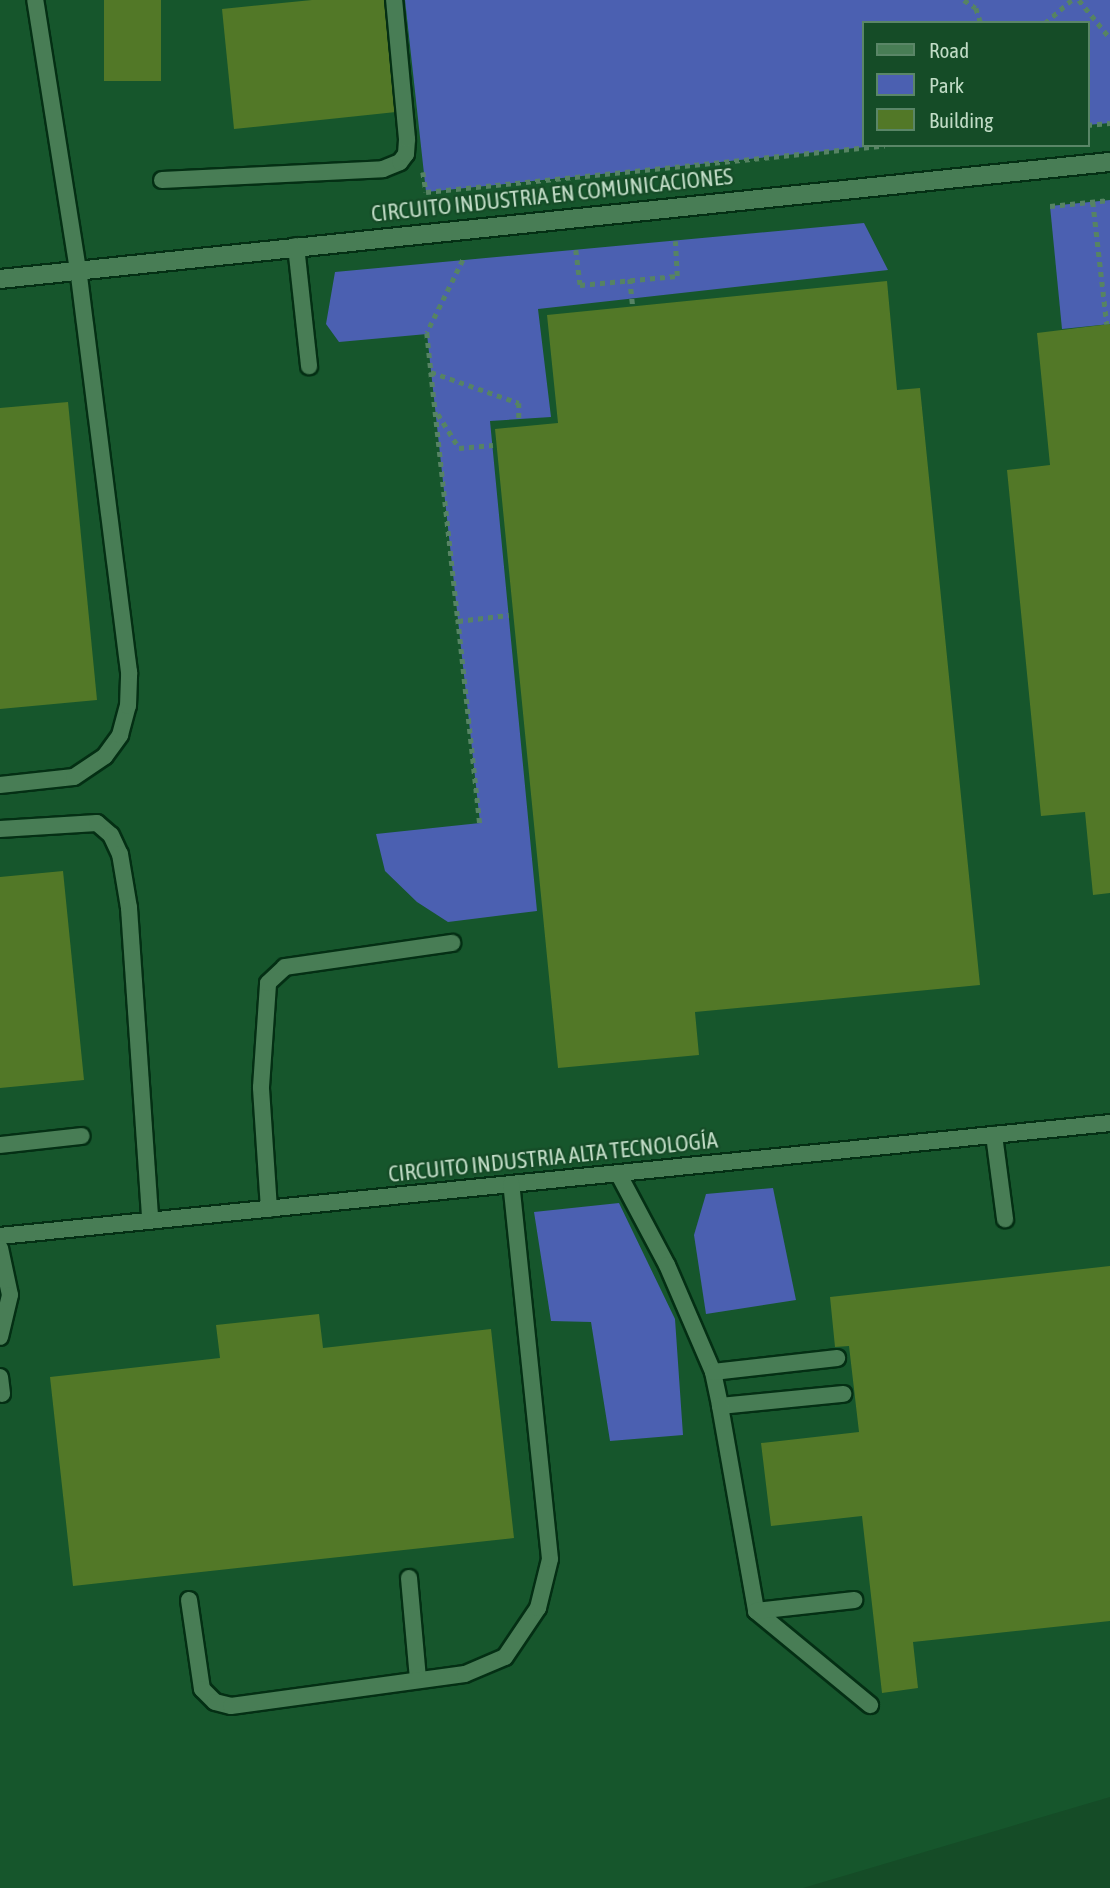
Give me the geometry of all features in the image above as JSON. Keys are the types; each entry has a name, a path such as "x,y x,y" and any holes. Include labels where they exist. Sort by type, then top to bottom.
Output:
{"street":[{"name":"CIRCUITO INDUSTRIA EN COMUNICACIONES","path":"0,279 1110,162"}],"lane":[{"path":"0,785 74,777 106,756 120,735 128,706 129,672 78,271 35,0"},
{"path":"162,180 383,169 400,162 406,154 407,139 394,0"},
{"path":"296,246 309,366"},
{"path":"0,829 97,823 111,835 120,853 130,908 150,1220"},
{"path":"269,1209 261,1087 268,983 285,967 452,943"},
{"name":"CIRCUITO INDUSTRIA ALTA TECNOLOGÍA","path":"0,1236 1110,1123"},
{"path":"994,1135 1005,1219"},
{"path":"0,1145 82,1136"},
{"path":"618,1173 667,1265 713,1372 756,1611 870,1705"},
{"path":"189,1600 202,1689 215,1702 231,1706 465,1674 505,1657 538,1608 550,1559 511,1184"},
{"path":"0,1248 10,1294 0,1337"},
{"path":"713,1372 837,1358"},
{"path":"720,1406 843,1394"},
{"path":"409,1578 418,1679"},
{"path":"756,1611 854,1600"}],"path":[{"path":"964,0 976,8 980,21"},
{"path":"1047,21 1071,0"},
{"path":"1080,0 1110,38"},
{"path":"1089,125 1110,123"},
{"path":"426,192 865,147"},
{"path":"1050,206 1110,200"},
{"path":"1093,202 1107,324"},
{"path":"576,250 580,285 677,276 675,241"},
{"path":"463,260 427,333 480,824"},
{"path":"631,279 633,306"},
{"path":"431,372 519,402 519,418"},
{"path":"436,411 459,448 492,445"},
{"path":"457,612 458,621 509,615"}],"shaded area":[{"path":"0,0 1110,0 1110,1797 803,1888 0,1888"}],"green space":[{"path":"405,0 1110,0 1110,123 1089,125 1089,21 862,21 862,147 865,147 426,192"},
{"path":"1110,200 1110,324 1062,329 1050,206"},
{"path":"864,223 888,270 538,309 551,417 490,421 537,911 448,922 417,902 385,871 376,834 480,823 427,334 339,342 326,324 335,272"},
{"path":"773,1188 796,1300 706,1314 694,1235 706,1194"},
{"path":"619,1203 675,1319 683,1435 610,1441 591,1322 551,1321 534,1212"}],"building":[{"path":"104,0 161,0 161,81 104,81"},
{"path":"312,0 385,0 396,112 234,129 222,9"},
{"path":"887,281 897,390 920,388 980,985 695,1012 699,1055 558,1068 495,429 558,423 547,315"},
{"path":"1110,324 1110,893 1093,895 1085,812 1041,816 1007,470 1050,465 1037,333"},
{"path":"68,402 97,700 0,709 0,408"},
{"path":"63,871 84,1080 0,1088 0,877"},
{"path":"1110,1266 1110,1621 913,1642 918,1688 882,1693 862,1516 771,1526 761,1443 859,1432 849,1346 835,1347 830,1297"},
{"path":"319,1314 323,1348 491,1329 514,1538 73,1586 50,1377 220,1358 216,1325"}]}
